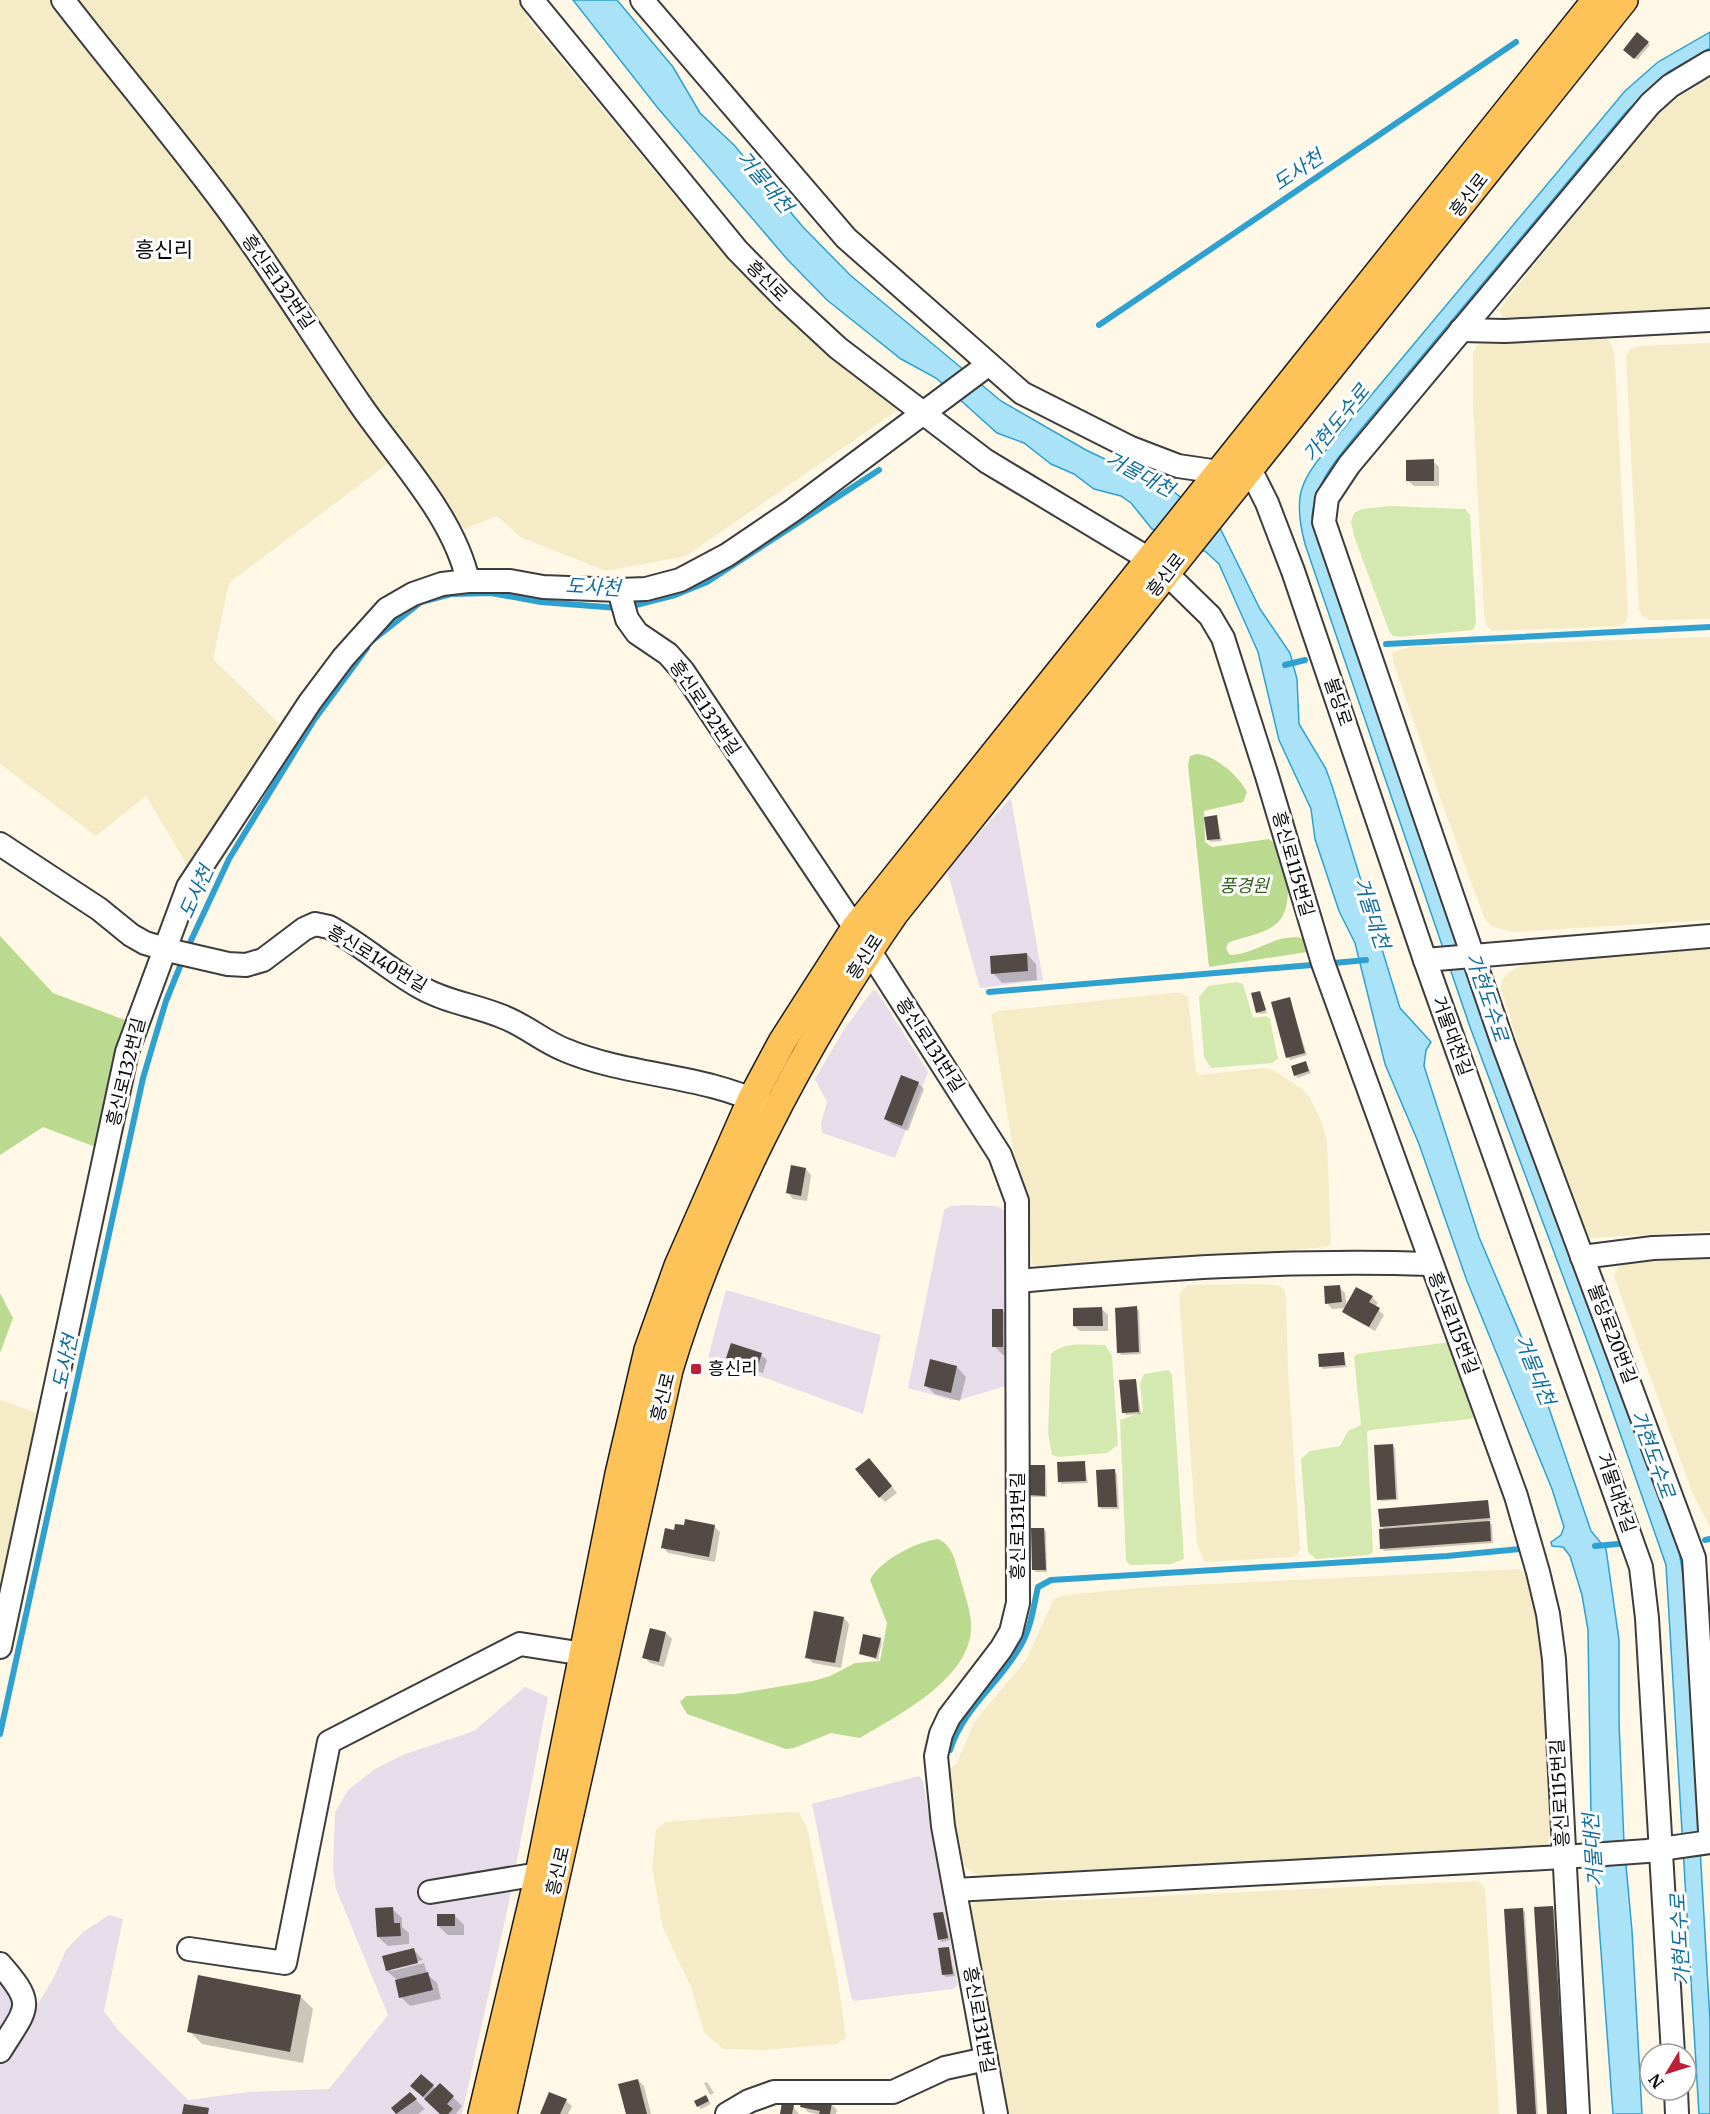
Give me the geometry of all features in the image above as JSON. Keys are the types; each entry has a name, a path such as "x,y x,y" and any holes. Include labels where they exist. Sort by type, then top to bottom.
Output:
{"main road":[{"name":"흥신로","path":"482,2114 539,1874 619,1474 648,1350 693,1231 752,1098 782,1041 1161,563 1596,0"},
{"name":"흥신로","path":"1227,476 1624,0"},
{"name":"흥신로","path":"503,2114 669,1370 693,1298 755,1155 832,1008 862,939"}],"street":[{"name":"흥신로132번길","path":"63,0 162,124 274,274 362,406 438,513 463,560 468,581"},
{"name":"흥신로","path":"532,0 737,250 838,348 927,410 987,461 1161,563"},
{"path":"642,0 704,76 846,238 984,367 1022,393 1131,448 1178,466 1227,476"},
{"name":"불당로20번길","path":"1707,1838 1694,1558 1502,1041 1324,522 1327,498 1340,477 1650,104 1670,86 1710,62"},
{"path":"1461,330 1505,331 1710,320"},
{"path":"622,602 646,589 680,580 702,570 792,511 984,367"},
{"name":"불당로","path":"1227,476 1267,503 1293,571 1425,960"},
{"name":"흥신로115번길","path":"1161,563 1210,616 1223,638 1268,776 1323,963 1430,1264 1477,1383 1512,1484 1548,1614 1572,1856 1578,2114"},
{"name":"흥신로132번길","path":"0,1647 127,1052 179,952 188,887 310,702 343,658 387,609 413,594 442,584 468,581 622,602 637,633 668,654 683,671 862,939"},
{"name":"흥신로140번길","path":"0,844 99,909 131,935 179,952 228,964 246,965 263,960 303,929 315,924 329,927 422,988 448,1000 508,1018 564,1050 597,1061 689,1081 752,1098 777,1111"},
{"path":"1425,960 1710,936"},
{"name":"흥신로131번길","path":"862,939 1000,1155 1017,1202 1018,1603 1011,1632 1001,1649 949,1717 940,1734 936,1756 937,1784 996,2114"},
{"name":"거물대천길","path":"1425,960 1641,1567 1647,1618 1672,2042"},
{"path":"1582,1257 1653,1248 1710,1246"},
{"path":"1018,1281 1140,1270 1338,1262 1430,1264"},
{"path":"189,1949 285,1963 329,1742 520,1644 584,1654"},
{"path":"955,1890 1572,1856 1661,1849 1707,1838"},
{"name":"흥신로","path":"430,1892 539,1874"},
{"path":"0,1964 22,1991 26,2001 25,2010 0,2051"},
{"path":"727,2114 749,2101 774,2092 893,2092 945,2068 986,2059"}],"shaded area":[{"path":"0,0 518,0 530,22 727,258 898,410 686,556 606,571 520,537 497,516 465,529 389,463 229,583 213,659 284,728 188,867 146,796 96,836 0,764"},
{"path":"1710,78 1710,312 1508,321 1502,317 1500,310 1506,300 1650,122 1667,104"},
{"path":"1600,336 1609,340 1613,348 1615,363 1628,613 1626,621 1621,626 1492,631 1487,626 1484,615 1473,406 1473,353 1476,346 1484,343"},
{"path":"1710,343 1710,619 1650,620 1643,617 1639,610 1626,357 1630,349 1640,346"},
{"path":"1710,637 1710,920 1512,932 1491,926 1484,917 1444,809 1393,662 1392,652 1410,647"},
{"path":"1011,798 1043,980 980,988 948,874 950,868 971,842"},
{"path":"1710,948 1710,1231 1589,1238 1544,1124 1501,988 1503,979 1509,972 1523,965 1553,960"},
{"path":"876,990 928,1072 895,1158 822,1133 821,1123 827,1102 815,1079 843,1031 872,991"},
{"path":"1181,993 1188,997 1196,1071 1199,1075 1264,1068 1273,1070 1301,1088 1310,1098 1322,1123 1327,1142 1331,1244 1326,1247 1281,1251 1038,1266 1032,1264 1028,1203 1015,1160 991,1015 998,1011"},
{"path":"950,1206 995,1206 1003,1209 1006,1216 1006,1386 959,1400 951,1400 908,1388 944,1210"},
{"path":"1710,1252 1710,1527 1692,1492 1614,1277 1618,1267 1628,1259"},
{"path":"1187,1285 1278,1285 1284,1289 1286,1298 1288,1370 1300,1549 1298,1554 1292,1557 1204,1562 1197,1544 1179,1294"},
{"path":"726,1290 881,1335 863,1414 708,1357"},
{"path":"0,1401 50,1418 0,1611"},
{"path":"1519,1569 1531,1579 1542,1629 1553,1829 1547,1846 1539,1849 996,1876 979,1875 967,1869 960,1859 951,1817 946,1771 957,1763 974,1722 1026,1660 1054,1599 1065,1595 1151,1587"},
{"path":"525,1687 548,1697 509,1902 462,2114 0,2114 0,2065 53,1979 66,1950 83,1932 109,1915 123,1919 104,2011 118,2030 188,2100 248,2092 329,2089 388,2015 336,1889 333,1868 335,1813 348,1790 375,1769 405,1754 474,1731"},
{"path":"919,1776 923,1781 958,1985 953,1989 854,2001 851,1997 812,1804"},
{"path":"799,1813 807,1827 838,1980 846,2038 836,2044 764,2050 723,2049 704,2032 691,1987 663,1928 652,1867 656,1830 665,1822"},
{"path":"1478,1881 1485,1889 1499,2114 1004,2114 968,1908 979,1901 1076,1900"},
{"path":"0,1974 18,1997 0,2039"}],"green space":[{"path":"1391,506 1465,509 1470,515 1476,623 1473,630 1401,637 1393,636 1389,631 1351,522 1354,513 1362,509"},
{"name":"풍경원","path":"1196,754 1210,758 1225,767 1238,779 1247,792 1243,802 1204,811 1205,842 1212,847 1269,839 1276,845 1281,855 1288,880 1286,906 1282,917 1276,924 1259,933 1228,943 1226,949 1230,955 1240,954 1277,940 1296,937 1306,939 1309,946 1307,952 1209,967 1188,765 1190,756"},
{"path":"0,936 53,993 133,1023 109,1152 43,1127 0,1155"},
{"path":"1237,982 1243,984 1253,1018 1266,1016 1270,1019 1278,1059 1272,1063 1211,1068 1204,1057 1199,997 1208,986"},
{"path":"0,1293 13,1318 0,1353"},
{"path":"1451,1342 1478,1416 1470,1419 1367,1432 1373,1552 1369,1555 1316,1559 1308,1552 1301,1459 1310,1451 1340,1446 1348,1431 1361,1425 1354,1357 1357,1354"},
{"path":"1069,1345 1105,1345 1112,1356 1118,1445 1107,1453 1058,1457 1052,1455 1048,1433 1051,1354"},
{"path":"1169,1370 1172,1375 1184,1559 1171,1564 1130,1565 1126,1561 1120,1420 1143,1412 1140,1384 1144,1374"},
{"path":"938,1539 948,1546 954,1557 968,1605 971,1630 967,1648 958,1665 945,1680 911,1707 860,1738 831,1733 786,1749 687,1714 680,1702 686,1696 735,1694 813,1681 830,1676 855,1663 880,1661 887,1623 870,1580 890,1559 909,1548"}],"water":[{"name":"거물대천","path":"573,0 617,0 673,67 700,113 734,145 803,227 850,275 1001,401 1086,450 1174,492 1220,528 1260,609 1290,653 1297,679 1299,724 1326,769 1400,1008 1431,1042 1426,1050 1424,1066 1479,1237 1538,1376 1591,1531 1606,1549 1619,1640 1619,1722 1624,1843 1638,2042 1638,2102 1641,2102 1642,2114 1613,2114 1591,1816 1588,1630 1582,1595 1570,1556 1563,1547 1552,1546 1551,1542 1561,1535 1564,1527 1552,1489 1467,1281 1419,1144 1385,1064 1355,943 1339,911 1315,839 1311,809 1279,740 1258,652 1219,564 1206,552 1179,537 1152,529 1131,503 1121,496 1094,489 1074,474 1051,464 1024,443 997,433 936,378 901,359 827,300 787,259 657,107"},
{"path":"1710,32 1710,48 1668,72 1626,112 1357,434 1334,463 1322,483 1317,493 1312,517 1679,1551 1685,1588 1710,2021 1710,2114 1699,2114 1698,2042 1695,2042 1666,1565 1598,1370 1470,1027 1305,544 1299,509 1304,484 1326,449 1625,91 1658,62"}],"building":[{"path":"1637,32 1649,42 1634,59 1623,50"},
{"path":"1434,459 1434,481 1406,481 1406,460"},
{"path":"1217,815 1220,839 1207,840 1204,817"},
{"path":"1027,953 1028,971 991,974 990,956"},
{"path":"1260,991 1266,1010 1256,1013 1251,993"},
{"path":"1290,997 1305,1053 1286,1058 1271,1002"},
{"path":"1306,1061 1309,1071 1294,1076 1291,1066"},
{"path":"901,1075 919,1082 902,1126 884,1119"},
{"path":"791,1165 806,1168 801,1196 786,1193"},
{"path":"1340,1285 1342,1302 1325,1304 1324,1286"},
{"path":"1356,1287 1373,1296 1369,1302 1380,1308 1369,1327 1342,1312"},
{"path":"1137,1306 1139,1352 1117,1353 1115,1308"},
{"path":"1102,1307 1103,1326 1073,1326 1073,1308"},
{"path":"992,1309 1003,1309 1003,1347 992,1347"},
{"path":"731,1343 762,1353 757,1368 726,1358"},
{"path":"1344,1352 1345,1365 1319,1367 1318,1354"},
{"path":"930,1359 957,1366 951,1393 924,1386"},
{"path":"1136,1379 1139,1412 1122,1413 1119,1380"},
{"path":"1393,1444 1396,1499 1377,1500 1374,1445"},
{"path":"869,1458 892,1486 879,1498 855,1469"},
{"path":"1085,1461 1086,1481 1058,1482 1057,1462"},
{"path":"1028,1465 1045,1465 1045,1496 1028,1495"},
{"path":"1115,1469 1117,1507 1098,1507 1096,1470"},
{"path":"1488,1500 1490,1518 1380,1527 1378,1509"},
{"path":"685,1519 715,1525 709,1557 661,1548 665,1528 674,1530 675,1524 684,1525"},
{"path":"1490,1521 1491,1541 1380,1549 1379,1529"},
{"path":"1031,1528 1044,1528 1046,1570 1032,1570"},
{"path":"814,1611 844,1617 835,1663 805,1658"},
{"path":"650,1628 666,1632 659,1662 642,1658"},
{"path":"863,1634 881,1638 876,1658 859,1654"},
{"path":"1553,1906 1566,2114 1547,2114 1534,1907"},
{"path":"393,1907 394,1923 400,1923 401,1936 377,1937 375,1908"},
{"path":"1523,1908 1536,2114 1517,2114 1504,1909"},
{"path":"943,1912 948,1938 938,1940 933,1913"},
{"path":"437,1914 455,1914 455,1926 437,1926"},
{"path":"949,1947 953,1974 942,1975 938,1948"},
{"path":"414,1948 418,1963 386,1971 382,1956"},
{"path":"428,1972 433,1990 399,1998 395,1980"},
{"path":"198,1975 301,1995 290,2052 187,2032"},
{"path":"421,2074 434,2085 423,2097 410,2086"},
{"path":"638,2079 647,2114 626,2114 618,2084"},
{"path":"440,2083 454,2096 447,2104 453,2109 448,2114 440,2114 424,2099"},
{"path":"410,2092 417,2099 396,2114 391,2108"},
{"path":"549,2092 567,2099 560,2114 540,2114"},
{"path":"706,2095 709,2101 697,2107 694,2101"},
{"path":"803,2096 832,2103 830,2114 819,2114 820,2111 800,2107"},
{"path":"782,2102 794,2105 792,2114 780,2114"},
{"path":"184,2104 209,2108 208,2114 182,2114"}],"waterway":[{"name":"도사천","path":"1099,325 1516,42"},
{"name":"도사천","path":"628,607 675,595 707,582 879,470"},
{"name":"도사천","path":"373,640 421,602 451,594 491,593 541,602 618,608"},
{"path":"1386,644 1710,627"},
{"name":"도사천","path":"187,949 229,859 314,720 367,648"},
{"path":"1285,665 1305,660"},
{"name":"도사천","path":"0,1734 143,1078 166,1001 183,959"},
{"name":"거물대천","path":"1334,963 1366,960"},
{"path":"989,992 1312,965"},
{"path":"1705,1540 1710,1539"},
{"path":"1595,1546 1618,1544"},
{"path":"950,1750 963,1722 1010,1663 1026,1635 1038,1587 1051,1580 1447,1556 1520,1549"}],"place":[{"name":"흥신리","path":"696,1369"}],"district":[{"name":"흥신리","path":"164,250"}],"water label":[{"name":"가현도수로","path":"1336,423"},
{"name":"가현도수로","path":"1487,997"},
{"name":"가현도수로","path":"1653,1454"},
{"name":"가현도수로","path":"1680,1940"}]}
